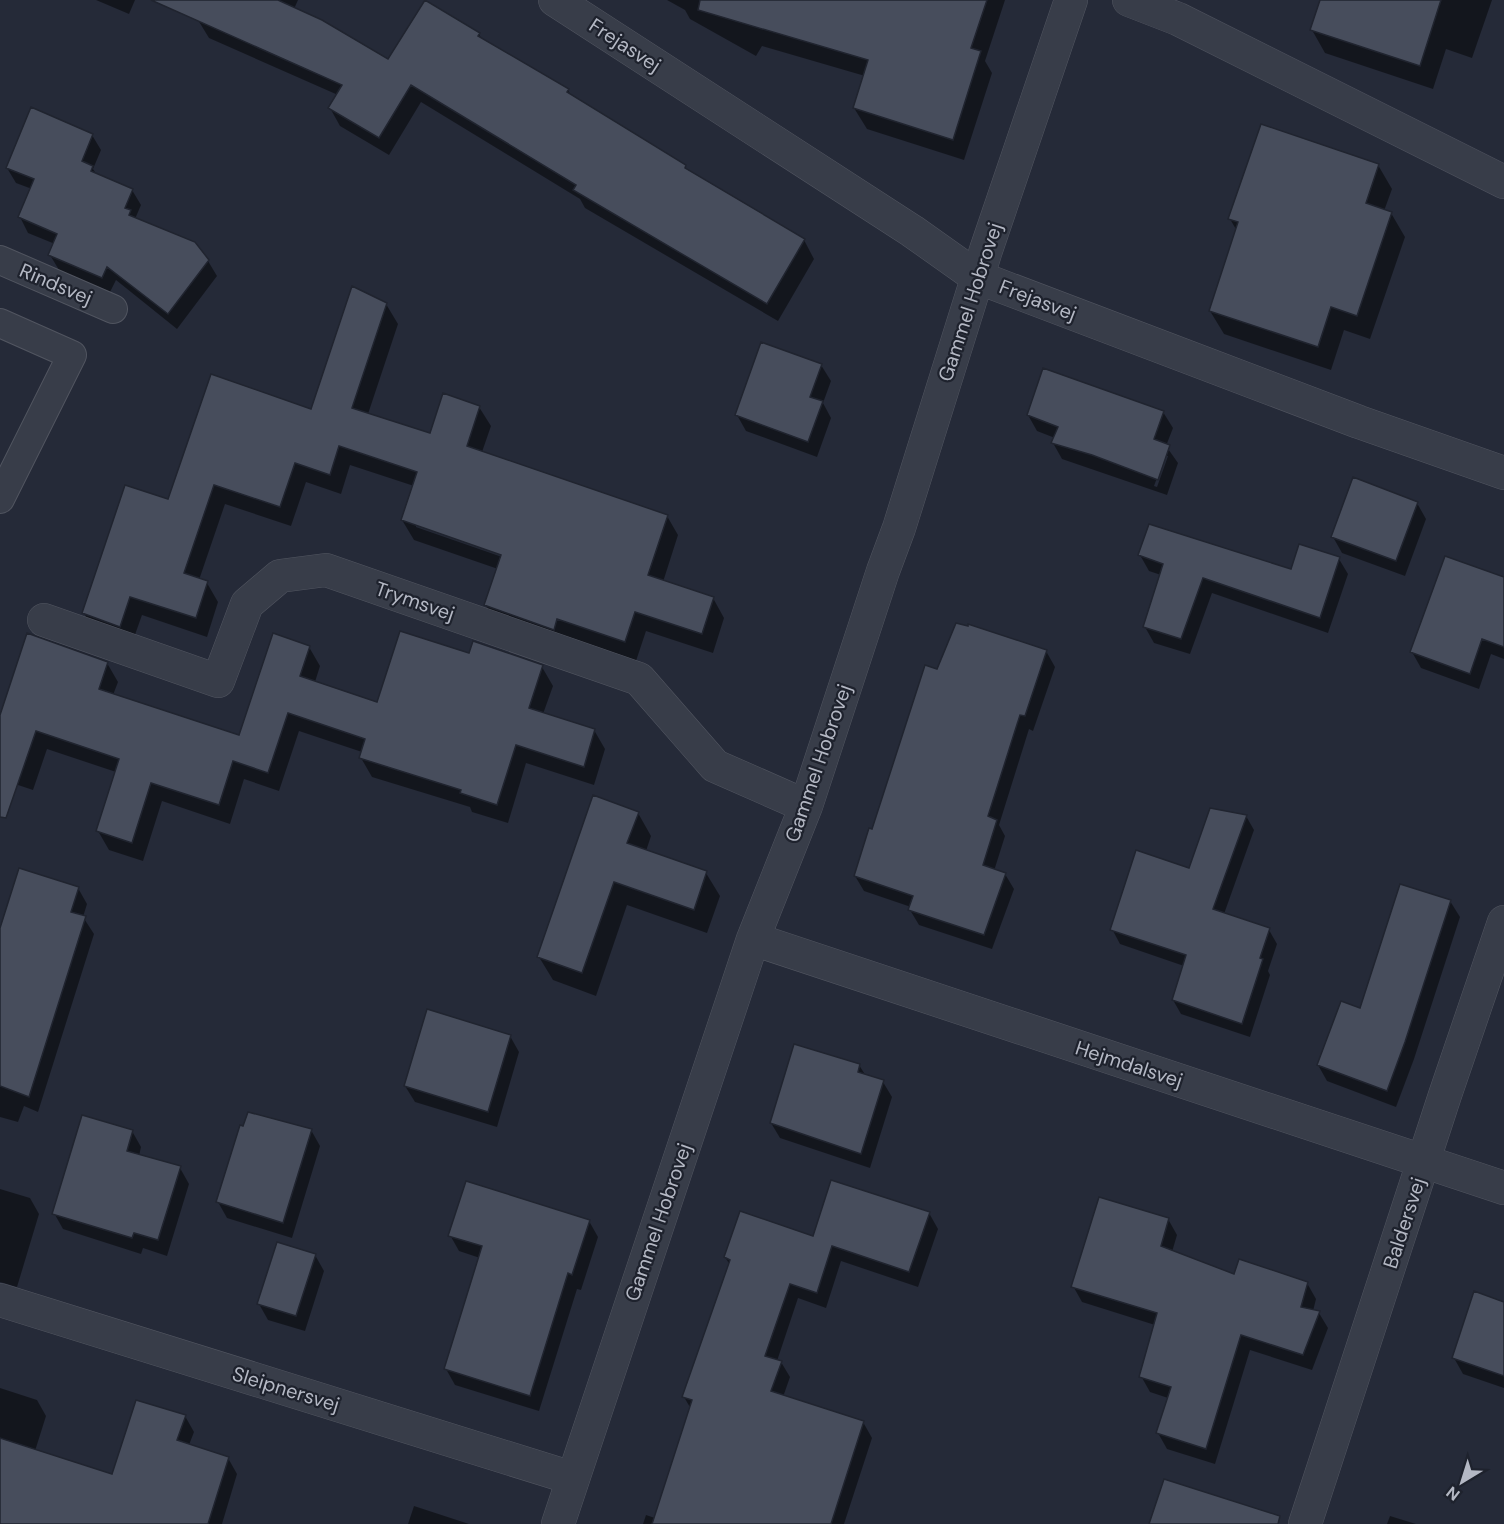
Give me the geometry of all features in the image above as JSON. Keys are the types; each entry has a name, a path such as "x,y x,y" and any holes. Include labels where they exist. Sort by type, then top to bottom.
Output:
{"street":[{"name":"Frejasvej","path":"555,0 912,231 977,277 1348,417 1504,473"},
{"name":"Gammel Hobrovej","path":"558,1524 753,939 806,806 879,582 899,528 977,277 1071,0"},
{"path":"1129,0 1178,19 1504,182"},
{"name":"Trymsvej","path":"44,620 218,681 247,604 280,576 326,570 639,679 715,766 806,806"},
{"name":"Baldersvej","path":"1305,1524 1504,922"},
{"name":"Hejmdalsvej","path":"753,939 1504,1188"},
{"name":"Sleipnersvej","path":"0,1300 572,1478"}],"lane":[{"name":"Rindsvej","path":"0,260 113,309"},
{"path":"0,323 72,355 0,499"}],"building":[{"path":"151,0 278,0 322,20 388,59 425,0 480,33 478,36 569,89 567,92 686,165 685,168 805,239 767,304 573,190 576,185 411,85 379,138 328,108 342,85"},
{"path":"700,0 987,0 971,48 981,51 953,140 853,108 868,60 698,10"},
{"path":"1320,0 1441,0 1420,66 1310,30"},
{"path":"31,107 93,134 82,161 93,166 91,171 133,189 125,208 131,210 129,215 195,242 209,260 168,314 107,267 102,278 48,255 57,234 18,217 34,179 6,168"},
{"path":"1261,124 1379,164 1366,203 1392,212 1357,316 1331,307 1318,347 1209,311 1238,222 1228,219"},
{"path":"352,286 387,303 352,408 430,433 443,393 480,406 467,446 668,515 648,575 714,597 702,634 635,612 625,642 557,619 554,630 484,605 501,555 401,520 417,472 339,446 330,475 295,463 280,507 214,485 184,573 208,581 196,618 130,597 120,627 82,613 125,485 168,499 211,374 311,409"},
{"path":"761,342 822,364 810,397 823,401 808,442 735,415"},
{"path":"1043,368 1164,411 1154,439 1170,445 1158,480 1092,455 1051,443 1058,427 1027,415"},
{"path":"1353,477 1418,502 1396,561 1331,537"},
{"path":"1149,524 1291,569 1299,544 1340,557 1320,618 1203,578 1181,639 1143,627 1163,564 1138,555"},
{"path":"1445,556 1504,577 1504,647 1482,639 1470,674 1410,652"},
{"path":"956,623 968,626 968,624 1047,650 1025,716 1020,715 988,816 997,820 983,865 1006,873 984,935 908,910 913,896 854,876 869,828 872,829 925,665 937,669"},
{"path":"400,631 469,653 473,641 543,665 529,708 595,729 584,767 516,745 497,805 460,793 461,790 359,758 365,739 288,713 268,773 233,761 219,805 151,783 132,843 96,831 119,759 36,731 6,818 0,817 0,715 27,633 108,662 99,689 239,735 273,633 310,646 300,676 377,702"},
{"path":"593,795 639,812 627,843 707,871 694,910 614,882 582,973 537,957"},
{"path":"1210,808 1247,815 1213,909 1270,928 1260,958 1263,959 1242,1024 1172,1000 1186,955 1110,930 1136,850 1189,868"},
{"path":"19,868 79,887 71,912 86,916 29,1097 0,1086 0,928"},
{"path":"1400,884 1451,900 1387,1091 1317,1065 1341,1001 1360,1008"},
{"path":"427,1009 511,1035 488,1112 404,1086"},
{"path":"794,1044 860,1064 858,1072 884,1080 861,1154 770,1123"},
{"path":"248,1112 312,1129 283,1223 216,1202 240,1125 243,1126"},
{"path":"82,1115 133,1130 127,1151 181,1166 158,1240 134,1233 132,1238 52,1214"},
{"path":"831,1180 930,1212 909,1272 832,1246 817,1293 790,1284 765,1356 782,1361 771,1391 864,1421 831,1524 652,1524 692,1400 682,1397 730,1260 724,1257 740,1211 813,1236"},
{"path":"466,1181 590,1220 572,1275 568,1273 530,1396 444,1369 482,1246 448,1236"},
{"path":"1099,1197 1169,1218 1161,1246 1234,1274 1239,1259 1308,1282 1301,1307 1320,1311 1303,1355 1241,1335 1206,1449 1156,1433 1171,1387 1139,1377 1157,1313 1071,1287"},
{"path":"277,1242 316,1254 296,1316 257,1304"},
{"path":"1474,1291 1504,1302 1504,1376 1452,1358"},
{"path":"136,1400 186,1415 177,1440 229,1457 208,1524 0,1524 0,1438 112,1474"},
{"path":"1164,1479 1280,1516 1278,1524 1149,1524"}]}
